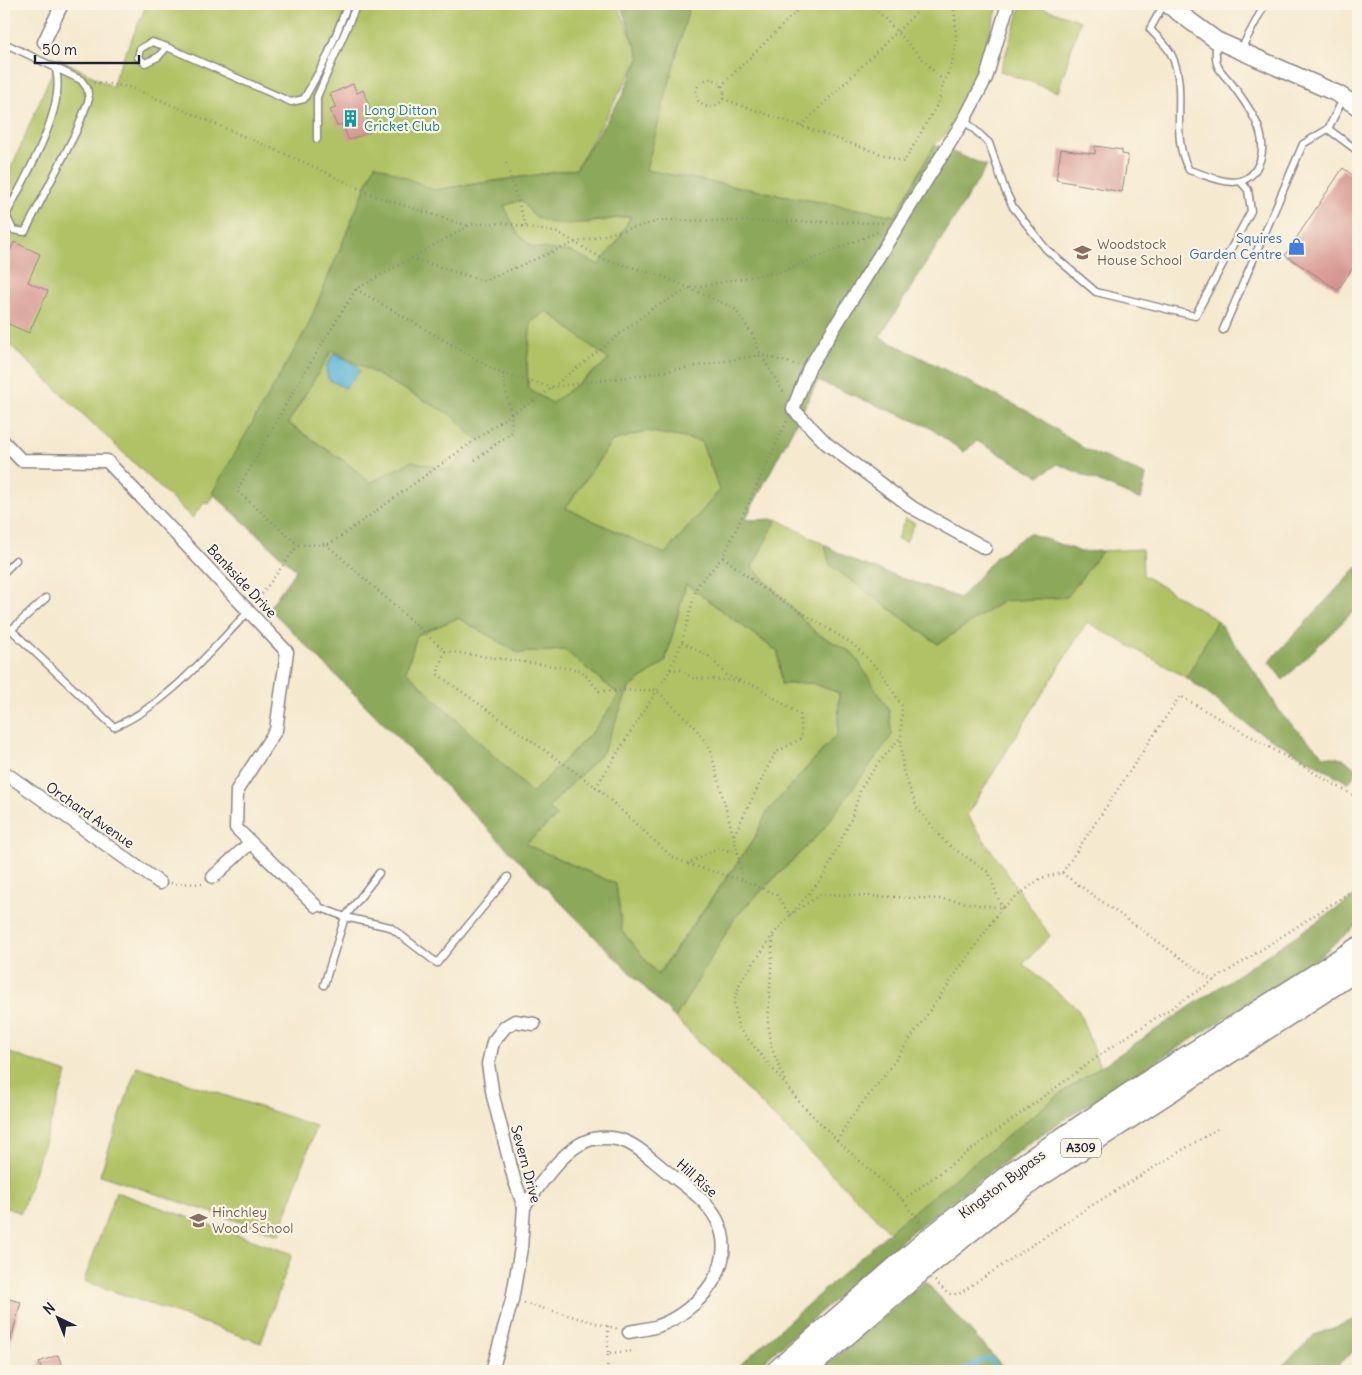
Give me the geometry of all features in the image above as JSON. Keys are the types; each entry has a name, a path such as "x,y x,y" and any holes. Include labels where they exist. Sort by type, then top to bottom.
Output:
{"highway":[{"name":"Kingston Bypass","path":"776,1371 1013,1172 1138,1088 1355,955"},
{"name":"Kingston Bypass","path":"804,1371 923,1269 1033,1180 1355,955"}],"street":[{"path":"44,42 62,4"},
{"path":"985,548 913,508 827,444 793,409 809,368 964,120 986,78 1008,4"},
{"path":"1166,4 1216,40 1344,98 1358,107"},
{"name":"Bankside Drive","path":"4,442 21,460 108,461 287,652 276,730 237,790 236,828 316,906"},
{"name":"Orchard Avenue","path":"4,772 160,883"},
{"path":"213,877 250,843"},
{"name":"Severn Drive","path":"492,1371 512,1300 521,1248 524,1207 514,1179 495,1105 488,1064 493,1042 505,1027 515,1022 534,1024"},
{"name":"Hill Rise","path":"524,1207 566,1154 591,1140 616,1137 633,1144 703,1200 718,1221 723,1243 721,1268 707,1293 682,1314 658,1326 628,1332"}],"lane":[{"path":"167,47 291,102 304,98 327,57 348,4"},
{"path":"317,139 317,97 356,4"},
{"path":"1166,4 1150,29 1170,52 1177,73 1178,134 1182,157 1189,170 1229,183 1241,182 1253,174 1261,161 1262,133 1246,103 1217,65 1216,40"},
{"path":"1240,52 1265,4"},
{"path":"4,43 55,67 80,80 87,88 89,99 76,132 25,232 13,230 6,214 33,163 56,105 60,82 55,67"},
{"path":"1223,330 1303,144 1328,129 1344,98"},
{"path":"964,120 989,143 1005,190 1013,207 1053,255 1096,292 1194,316 1251,211 1248,190 1241,182"},
{"path":"1328,129 1358,151"},
{"path":"4,572 16,560"},
{"path":"11,630 46,598"},
{"path":"4,623 114,727 131,720 167,694 249,611"},
{"path":"324,985 345,917 379,873"},
{"path":"316,906 345,917 390,927 437,963 508,877"}],"path":[{"path":"721,86 804,4"},
{"path":"871,4 944,82"},
{"path":"801,126 925,4"},
{"path":"723,99 904,162 938,104 944,82 954,61 958,30 953,4"},
{"path":"80,80 130,87 308,164 375,196 469,226 504,223 560,233 603,259 662,276 734,308 752,334 761,355 793,409 723,556 697,586 682,642 670,670 596,787"},
{"path":"714,80 721,86 723,99 717,106 708,107 700,103 696,96 698,87 704,81 714,80"},
{"path":"506,163 526,227"},
{"path":"411,258 484,281 576,243 664,220 898,224"},
{"path":"469,226 356,289 300,380 237,491 298,545 330,544 511,414 552,387 653,308 690,288 784,271 898,224"},
{"path":"356,289 502,374 552,387 643,376 761,355 809,368"},
{"path":"475,460 512,432 511,414 502,374"},
{"path":"326,544 445,650 581,670 599,690 656,690 695,727 710,749 734,836 742,880"},
{"path":"249,611 298,545"},
{"path":"723,556 761,587 854,645 881,672 902,706 903,771 917,808 946,843 989,873 1002,908"},
{"path":"682,642 710,657 726,675 758,687 800,714 802,738 775,753 734,836"},
{"path":"445,650 437,674 596,787 672,857 688,864 742,880 776,894 790,915"},
{"path":"670,670 681,670 694,678 743,681"},
{"path":"837,1141 849,1120 882,1079 1002,908 1041,878 1062,873 1180,696 1358,798"},
{"path":"901,737 876,766 861,788 852,817 824,876 773,935 740,983 734,1002 738,1027 787,1087 837,1141 903,1200 932,1239"},
{"path":"688,864 718,848 738,853"},
{"path":"1062,873 1213,981"},
{"path":"160,883 206,884 213,877"},
{"path":"903,1200 1111,1047 1358,887"},
{"path":"790,915 821,894 941,899 1002,908"},
{"path":"773,935 768,1022 772,1050 787,1087"},
{"path":"923,1269 948,1294 959,1294 1089,1207 1217,1129"},
{"path":"512,1300 628,1332"},
{"path":"607,1371 608,1326"},
{"path":"608,1353 635,1351"}],"green space":[{"path":"147,4 617,4 640,57 576,169 434,190 375,165 307,328 208,504 205,502 192,518 4,339 4,185 58,58 113,87 116,74"},
{"path":"620,4 690,4 646,170 895,216 935,145 987,166 880,337 1033,414 1085,449 1146,475 1141,500 1058,464 1039,476 977,441 964,452 927,426 818,381 745,520 777,519 752,567 816,633 853,653 889,710 892,735 822,831 736,916 675,1018 269,608 296,570 212,493 307,328 375,164 434,190 576,169 622,96 640,57","holes":["521,200 534,215 554,223 581,223 631,216 617,242 599,265 572,252 532,247 518,234 504,206","547,311 609,360 552,403 528,389 527,363 531,322","332,350 453,416 478,442 449,470 412,461 370,483 347,463 288,423","647,431 701,441 720,490 665,554 566,508 612,441","686,584 778,652 781,684 812,683 839,693 838,733 767,812 754,839 658,975 622,931 616,884 525,844 557,816 548,808 603,752 629,688 665,662","458,618 519,653 565,650 619,695 595,729 532,793 406,671 417,635"]},
{"path":"690,4 999,4 975,77 946,134 934,145 895,216 645,170"},
{"path":"1022,4 1033,4 1080,21 1058,92 1000,71"},
{"path":"521,200 535,216 588,223 631,216 617,242 599,265 572,252 532,248 518,234 504,206"},
{"path":"547,311 609,360 552,403 528,389 527,363 531,322"},
{"path":"332,350 453,416 478,442 449,470 412,461 370,483 347,463 288,423"},
{"path":"648,431 701,441 720,490 665,554 565,508 612,441"},
{"path":"777,519 825,545 830,565 938,644 1003,601 1067,597 1102,551 1142,549 1143,575 1217,620 1187,678 1087,622 967,815 1050,936 1023,964 1078,1009 1100,1067 1060,1094 890,1232 675,1018 736,916 822,831 853,653 816,633 752,567"},
{"path":"905,519 915,523 906,542 897,539"},
{"path":"1029,533 1081,552 1102,551 1067,597 1003,601 938,644 830,565 825,545 856,562 960,598 996,557"},
{"path":"1358,566 1358,607 1283,680 1269,662"},
{"path":"686,584 778,652 782,684 812,683 839,693 838,733 767,812 754,839 657,975 622,931 616,884 525,844 556,817 548,808 603,752 629,688 665,662"},
{"path":"458,618 519,653 565,650 619,695 595,729 532,793 406,671 417,635"},
{"path":"1217,620 1258,676 1282,715 1324,756 1343,758 1358,771 1348,783 1251,727 1187,678"},
{"path":"1358,894 1358,924 1309,965 1040,1135 915,1229 753,1371 733,1371 905,1218 1060,1094"},
{"path":"10,1053 67,1073 21,1213 4,1207 4,1071"},
{"path":"137,1066 316,1126 279,1235 100,1175"},
{"path":"116,1192 292,1254 261,1343 84,1281"},
{"path":"925,1281 1007,1371 819,1371"},
{"path":"1358,1318 1358,1347 1332,1371 1277,1371 1315,1335"}],"water":[{"path":"334,353 356,365 360,371 345,388 328,379 326,367"}],"building":[{"name":"Long Ditton Cricket Club","path":"353,84 357,93 363,90 370,109 364,111 372,131 349,140 342,124 337,126 330,110 336,108 330,94"},
{"path":"1095,146 1122,150 1122,154 1128,155 1122,192 1056,180 1061,149 1095,154"},
{"path":"1343,168 1358,179 1358,260 1338,290 1285,255"},
{"path":"14,242 40,254 28,282 48,291 29,333 4,322 4,266"},
{"path":"4,1298 21,1302 4,1365"},
{"path":"58,1355 64,1371 42,1371 39,1362"},
{"path":"131,1366 136,1371 125,1371"}],"waterway":[{"path":"961,1371 988,1358 1002,1371"}],"place":[{"name":"Long Ditton Cricket Club","path":"350,118"},
{"name":"Squires Garden Centre","path":"1296,246"},
{"name":"Woodstock House School","path":"1083,252"},
{"name":"Hinchley Wood School","path":"198,1220"}]}
